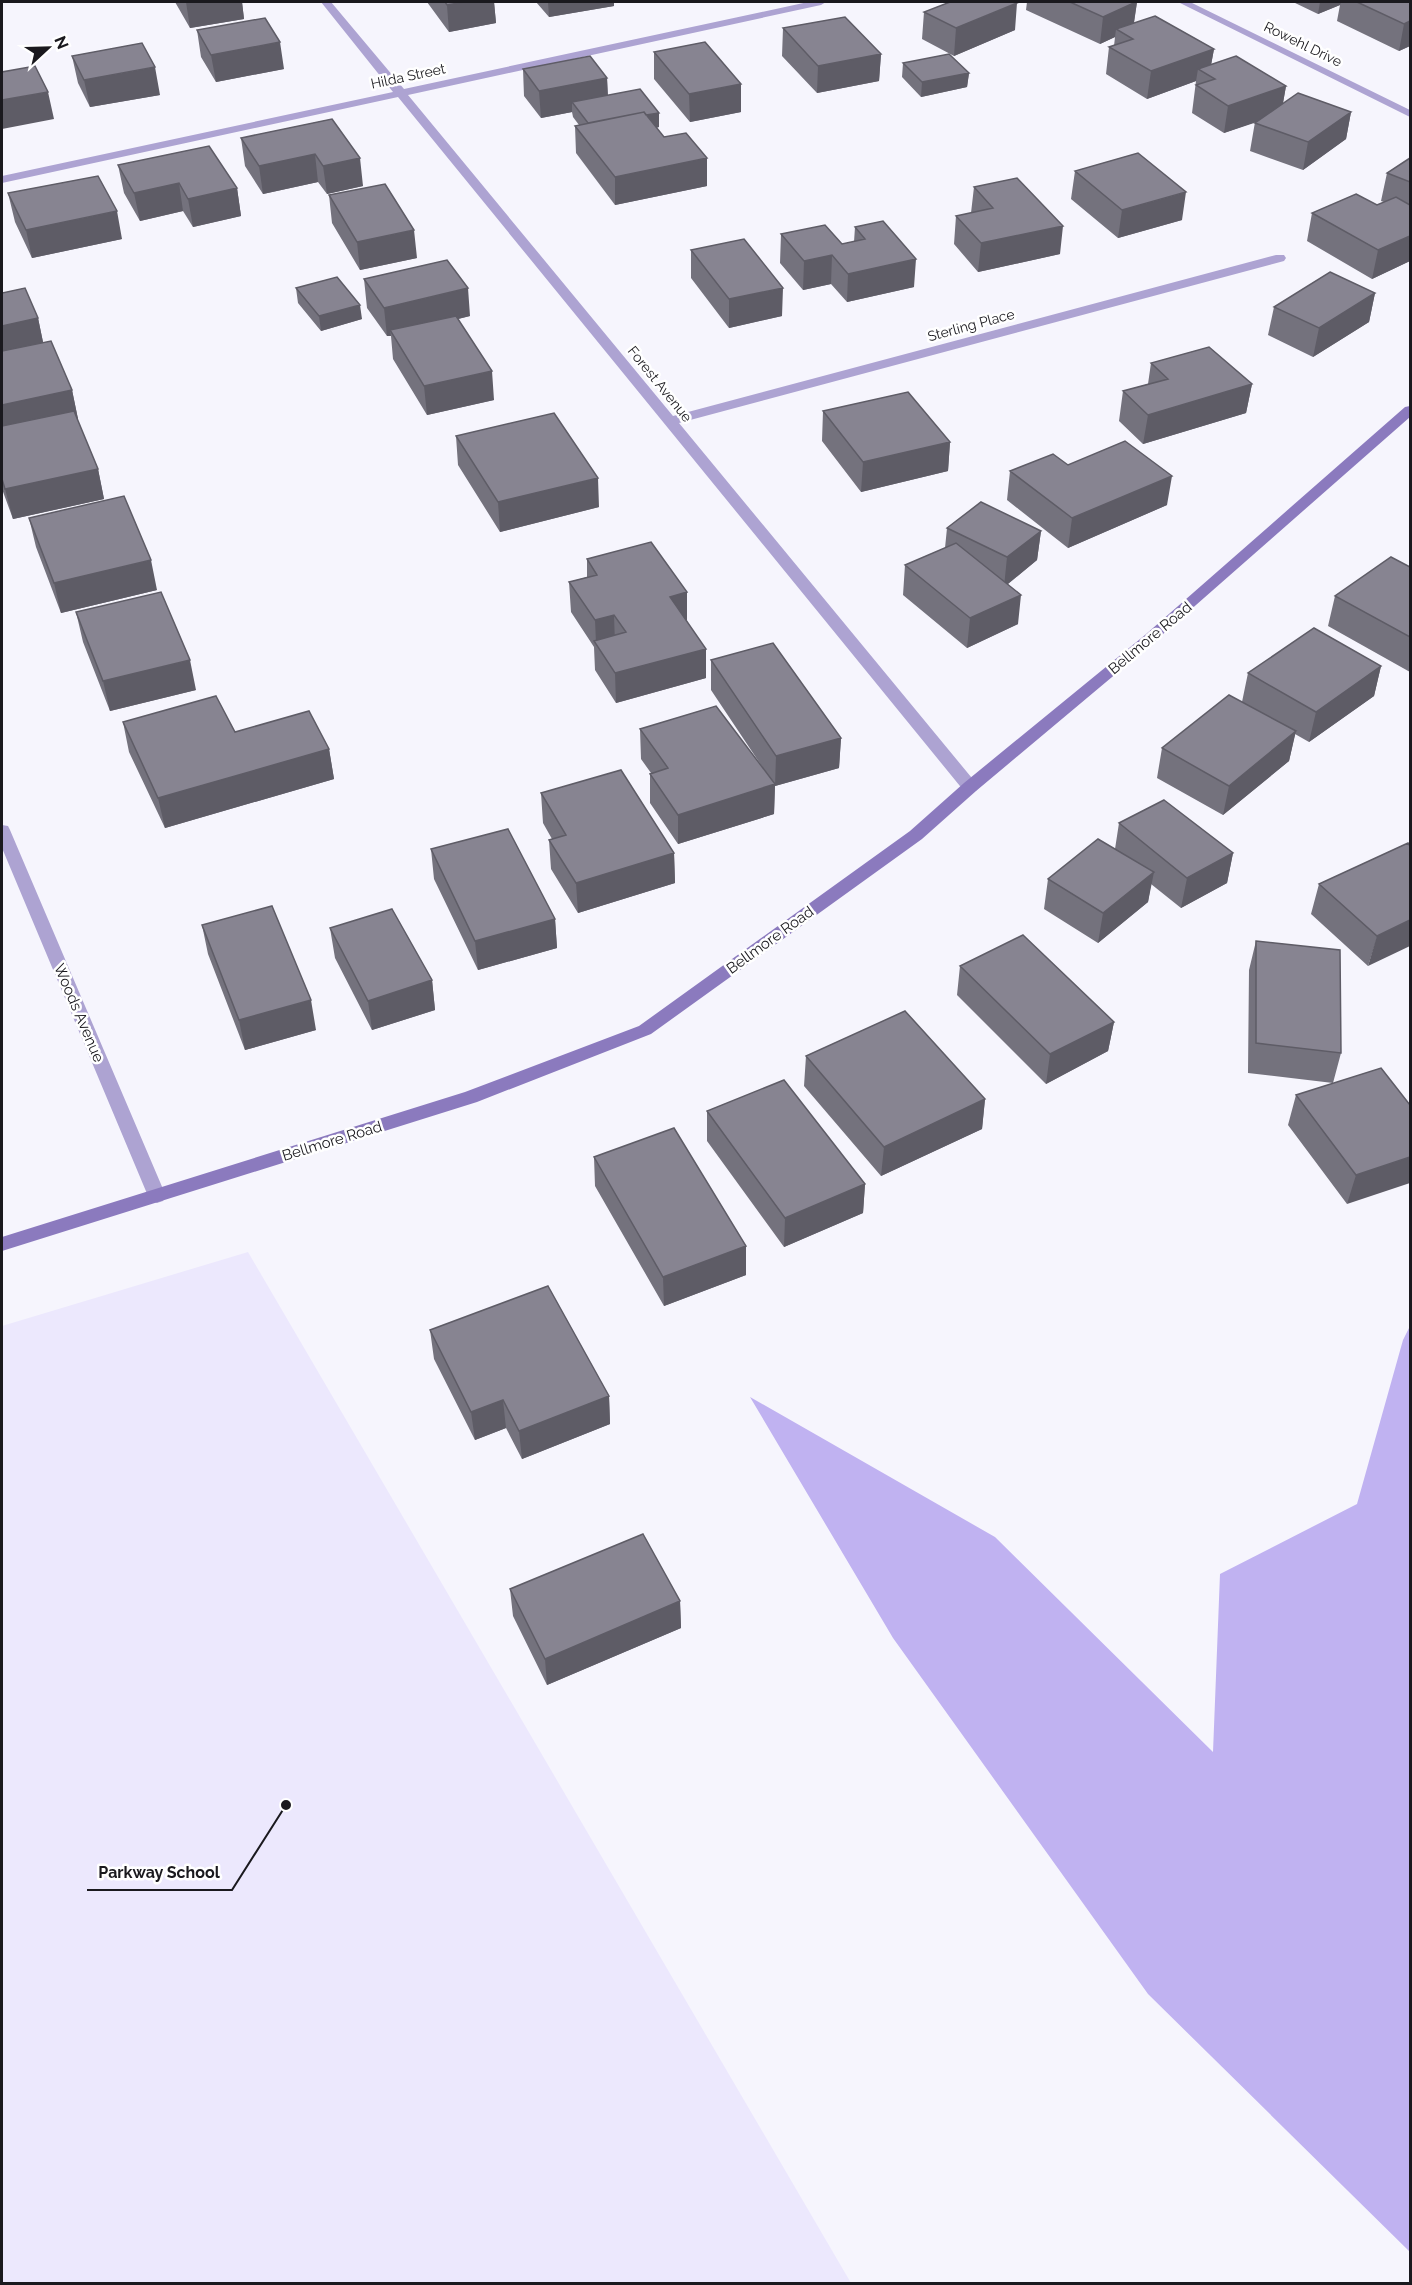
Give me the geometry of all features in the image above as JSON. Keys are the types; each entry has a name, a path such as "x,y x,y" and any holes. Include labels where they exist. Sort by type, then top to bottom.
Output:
{"main road":[{"name":"Bellmore Road","path":"2,1244 471,1098 645,1030 916,835 969,787 1150,638 1410,410"}],"street":[{"name":"Forest Avenue","path":"326,2 969,787"},
{"name":"Hilda Street","path":"2,180 821,2"},
{"name":"Rowehl Drive","path":"1183,2 1410,114"},
{"name":"Sterling Place","path":"670,421 1280,258"},
{"name":"Woods Avenue","path":"2,830 157,1196"}],"shaded area":[{"path":"248,1252 851,2283 2,2283 2,1326"},
{"path":"1410,1326 1410,2252 1148,1994 893,1638 750,1397 995,1537 1213,1752 1220,1574 1357,1504 1403,1340"}],"building":[{"path":"445,2 464,2 447,5"},
{"path":"950,2 1017,3 956,28 924,12"},
{"path":"1070,2 1136,2 1103,17"},
{"path":"1357,2 1410,2 1410,21 1404,24"},
{"path":"1155,16 1214,49 1151,71 1109,47 1133,39 1116,29"},
{"path":"845,17 881,54 818,66 783,28"},
{"path":"265,18 280,42 211,55 197,30"},
{"path":"705,42 741,84 689,94 654,52"},
{"path":"142,43 155,67 84,80 72,56"},
{"path":"949,54 969,73 922,82 903,63"},
{"path":"590,56 607,78 539,91 523,69"},
{"path":"1236,56 1286,86 1228,106 1196,85 1215,79 1198,69"},
{"path":"35,66 48,92 2,100 2,72"},
{"path":"640,89 659,113 646,115 644,112 588,123 572,102"},
{"path":"1298,93 1351,112 1308,142 1255,123"},
{"path":"644,112 664,137 686,133 707,158 615,177 575,126"},
{"path":"332,119 360,158 323,166 315,154 259,166 241,138"},
{"path":"209,146 237,188 188,199 179,183 134,193 118,165"},
{"path":"1138,153 1186,192 1122,210 1075,171"},
{"path":"1410,158 1410,182 1387,173"},
{"path":"98,176 117,211 26,230 8,193"},
{"path":"1017,178 1063,226 981,243 956,216 993,208 974,187"},
{"path":"385,184 414,230 357,242 329,195"},
{"path":"1356,194 1377,205 1396,197 1410,205 1410,236 1378,250 1312,213"},
{"path":"883,221 916,259 848,274 832,255 804,261 781,234 825,225 842,244 865,239 855,227"},
{"path":"744,239 783,288 729,299 691,250"},
{"path":"447,260 468,288 384,308 364,279"},
{"path":"1330,272 1375,293 1319,328 1274,307"},
{"path":"337,277 360,305 319,316 296,288"},
{"path":"25,288 38,318 2,326 2,293"},
{"path":"456,316 492,371 424,386 390,330"},
{"path":"51,341 72,390 2,405 2,351"},
{"path":"1209,347 1252,384 1148,415 1123,391 1168,379 1151,363"},
{"path":"908,392 950,442 863,462 823,411"},
{"path":"74,411 98,469 5,489 2,479 2,426"},
{"path":"554,413 598,478 498,502 456,436"},
{"path":"1125,441 1172,476 1072,518 1010,471 1053,454 1068,465"},
{"path":"124,496 151,560 54,583 29,518"},
{"path":"981,502 1041,531 1007,557 947,528"},
{"path":"651,542 687,592 670,597 706,649 615,673 594,641 626,632 614,615 595,620 569,582 597,575 587,559"},
{"path":"956,543 1021,595 970,618 905,565"},
{"path":"1391,557 1410,567 1410,637 1335,596"},
{"path":"161,592 190,660 103,681 76,612"},
{"path":"1314,628 1381,666 1316,712 1248,673"},
{"path":"773,643 841,738 776,756 711,660"},
{"path":"1229,695 1296,731 1229,786 1162,748"},
{"path":"216,696 235,732 309,711 329,749 158,798 123,722"},
{"path":"716,706 775,784 678,815 650,774 668,768 640,729"},
{"path":"621,770 674,853 576,883 549,840 566,835 541,793"},
{"path":"1164,800 1233,853 1187,878 1119,823"},
{"path":"508,829 555,919 475,941 431,849"},
{"path":"1098,839 1154,872 1103,913 1048,879"},
{"path":"1408,843 1410,846 1410,920 1377,936 1319,884"},
{"path":"272,906 311,1000 239,1020 202,925"},
{"path":"392,909 432,980 368,1001 330,928"},
{"path":"1023,935 1114,1022 1050,1054 960,966"},
{"path":"1256,941 1340,950 1341,1053 1256,1043"},
{"path":"905,1011 985,1099 884,1147 806,1056"},
{"path":"1381,1068 1410,1105 1410,1157 1356,1175 1296,1095"},
{"path":"784,1080 865,1184 785,1218 707,1111"},
{"path":"674,1128 746,1246 663,1277 594,1157"},
{"path":"548,1286 609,1396 519,1431 503,1400 471,1412 430,1330"},
{"path":"643,1534 680,1601 545,1659 510,1589"}],"place":[{"name":"Parkway School","path":"286,1805"}]}
